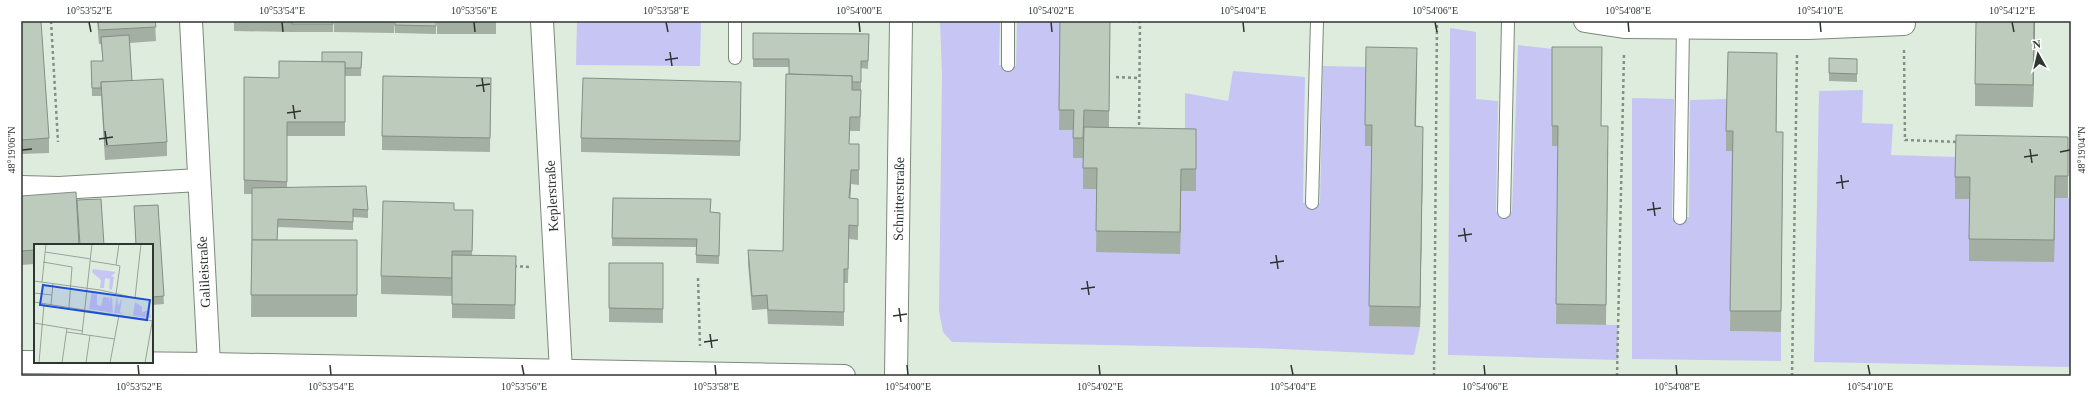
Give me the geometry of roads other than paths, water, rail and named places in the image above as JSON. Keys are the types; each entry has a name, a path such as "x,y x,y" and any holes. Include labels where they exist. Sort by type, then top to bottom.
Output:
{"street":[{"name":"Galileistraße","path":"191,21 209,364"},
{"name":"Keplerstraße","path":"542,21 555,268 569,373"},
{"name":"Schnitterstraße","path":"896,376 901,21"},
{"path":"1585,21 1624,27 1904,24"},
{"path":"21,187 59,188 199,180"},
{"path":"21,362 72,370 209,364 376,372 701,373 844,376"}],"lane":[{"path":"735,58 736,21"},
{"path":"1008,21 1008,66"},
{"path":"1312,203 1317,21"},
{"path":"1504,212 1508,21"},
{"path":"1680,218 1682,27"}]}
